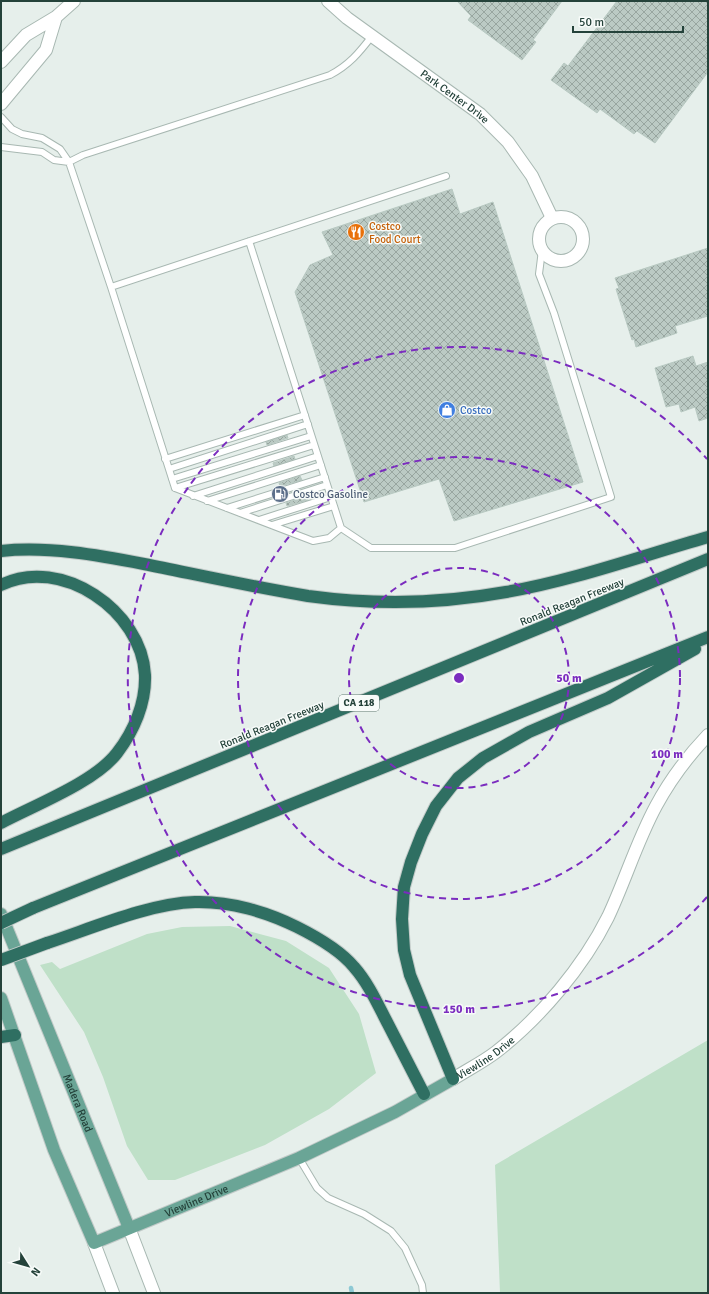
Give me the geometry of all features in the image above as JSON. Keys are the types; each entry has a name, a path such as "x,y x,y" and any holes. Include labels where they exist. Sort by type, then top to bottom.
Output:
{"highway":[{"path":"1,551 20,549 98,555 308,596 355,601 416,603 456,600 514,591 578,576 708,536"},
{"name":"Ronald Reagan Freeway","path":"5,847 300,728 708,559"},
{"path":"1,585 8,581 28,578 50,578 74,583 95,594 122,618 141,656 145,676 141,710 130,733 117,753 104,767 88,778 1,823"},
{"path":"1,923 33,908 708,637"},
{"path":"453,1080 410,975 404,942 402,919 404,887 413,855 436,806 458,778 483,758 529,732 608,698 708,642"},
{"path":"1,960 143,911 171,905 195,902 215,903 241,908 286,921 332,947 354,966 374,995 424,1094"},
{"path":"1,1037 15,1035"}],"main road":[{"name":"Madera Road","path":"1,914 129,1228"},
{"path":"1,998 54,1150 94,1243"},
{"name":"Viewline Drive","path":"94,1243 299,1158 395,1112 424,1094 453,1080"}],"street":[{"path":"1,62 26,35 56,17 74,1"},
{"name":"Park Center Drive","path":"328,1 347,18 480,114 508,142 532,176 552,218"},
{"path":"1,104 46,50 56,17"},
{"path":"566,217 577,224 583,237 582,244 575,255 561,261 547,256 542,250 539,236 546,223 552,218 566,217"},
{"name":"Viewline Drive","path":"453,1080 496,1051 541,1010 569,978 590,950 608,917 656,806 675,775 708,735"},
{"name":"Madera Road","path":"129,1228 154,1293"},
{"path":"94,1243 113,1293"}],"lane":[{"path":"1,147 42,152 54,160 69,162 83,155 330,74 346,67 372,36"},
{"path":"1,117 12,129 22,134 42,138 60,149 69,162 111,287 175,488 313,541 329,538 342,528"},
{"path":"111,287 446,176"},
{"path":"248,241 342,528 371,548 455,548 611,497 554,312 539,274 542,250"},
{"path":"165,459 305,415"},
{"path":"169,469 308,424"},
{"path":"172,479 311,436"},
{"path":"175,488 314,445"},
{"path":"193,496 318,456"},
{"path":"207,501 321,465"},
{"path":"227,508 325,477"},
{"path":"240,513 327,485"},
{"path":"259,520 331,497"},
{"path":"272,525 334,506"},
{"path":"299,1158 317,1188 328,1198 364,1214 390,1231 405,1248 422,1285 423,1293"}],"green space":[{"path":"230,926 286,941 329,968 359,1014 376,1073 329,1109 265,1145 175,1180 148,1180 127,1146 103,1077 84,1032 40,965 52,962 60,969 147,934 182,927"},
{"path":"708,1040 708,1293 500,1293 495,1165"}],"building":[{"path":"457,1 562,1 533,40 536,42 522,60 468,20 471,16"},
{"path":"617,1 708,1 708,72 655,143 637,131 634,134 600,109 597,113 551,80 564,63 568,66"},
{"name":"Costco","path":"452,189 460,214 493,202 583,482 454,521 439,479 364,502 295,292 310,265 333,255 322,232"},
{"path":"708,248 708,316 675,326 677,333 636,347 634,339 632,340 616,289 619,288 615,278"},
{"path":"693,356 696,366 708,362 708,418 699,421 695,407 681,412 679,404 666,407 655,368"},
{"path":"287,435 288,438 267,445 266,442"},
{"path":"294,456 295,459 274,466 273,463"},
{"path":"300,476 302,480 280,486 279,483"},
{"path":"307,496 308,500 287,506 286,503"}],"waterway":[{"path":"351,1288 352,1293"}],"place":[{"name":"Costco Food Court","path":"356,232"},
{"name":"Costco","path":"447,410"},
{"name":"Costco Gasoline","path":"280,494"}]}
